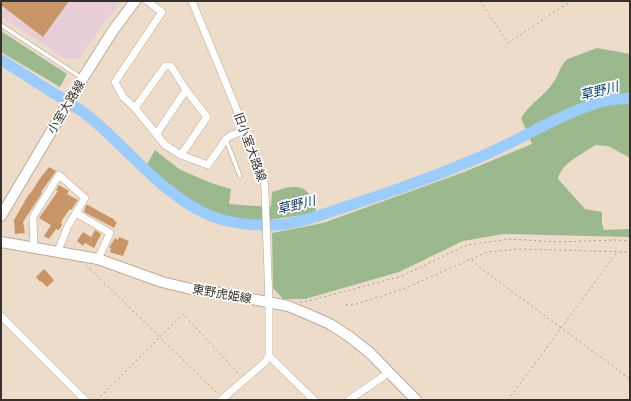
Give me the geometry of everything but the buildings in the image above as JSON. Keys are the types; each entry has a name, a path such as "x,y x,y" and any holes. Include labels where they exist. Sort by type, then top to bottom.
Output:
{"main road":[{"name":"小室大路線","path":"1,216 82,80 112,32 135,1"},
{"name":"東野虎姫線","path":"1,242 98,259 162,282 191,289 269,298 306,312 330,324 350,337 416,400"}],"street":[{"path":"147,1 162,12 115,82 123,97 135,108 166,145 181,155 208,165 226,139 245,130"},
{"name":"旧小室大路線","path":"192,1 264,179 269,298 269,356"},
{"path":"135,108 165,66 171,66 186,90 207,117 181,155"},
{"path":"157,133 186,90"},
{"path":"34,248 33,217 59,175 85,198 68,226 58,251"},
{"path":"76,213 110,234 98,259"},
{"path":"1,316 85,400"},
{"path":"222,400 265,362 269,356 314,400"},
{"path":"349,400 388,372"},
{"path":"72,400 79,394"}],"lane":[{"path":"1,25 82,80"},
{"path":"226,139 240,176"}],"path":[{"path":"480,1 508,43 571,1"},
{"path":"299,302 305,302 402,276 467,245 510,239 559,242 630,241"},
{"path":"346,305 356,304 403,289 487,252 519,249 630,252"},
{"path":"508,400 618,252"},
{"path":"80,255 86,266 222,400"},
{"path":"471,259 478,266 630,379"},
{"path":"97,400 183,314 244,380"}],"shaded area":[{"path":"1,1 123,1 102,25 79,59 68,60 1,17"}],"green space":[{"path":"1,31 67,74 60,87 1,52"},
{"path":"597,48 630,54 630,158 608,146 595,145 573,159 563,168 558,179 585,209 602,212 602,224 604,230 630,229 630,237 503,234 463,241 399,272 305,299 283,299 273,288 272,233 323,223 464,172 532,144 521,118 555,80 562,66 568,59"},
{"path":"155,150 179,169 211,183 231,189 229,204 271,207 272,192 297,187 302,188 311,197 316,213 255,222 217,215 185,198 145,168"}],"waterway":[{"name":"草野川","path":"1,60 84,113 107,132 149,173 179,198 211,216 235,223 252,225 287,224 330,212 450,170 502,147 554,120 581,109 609,100 630,98"}]}
